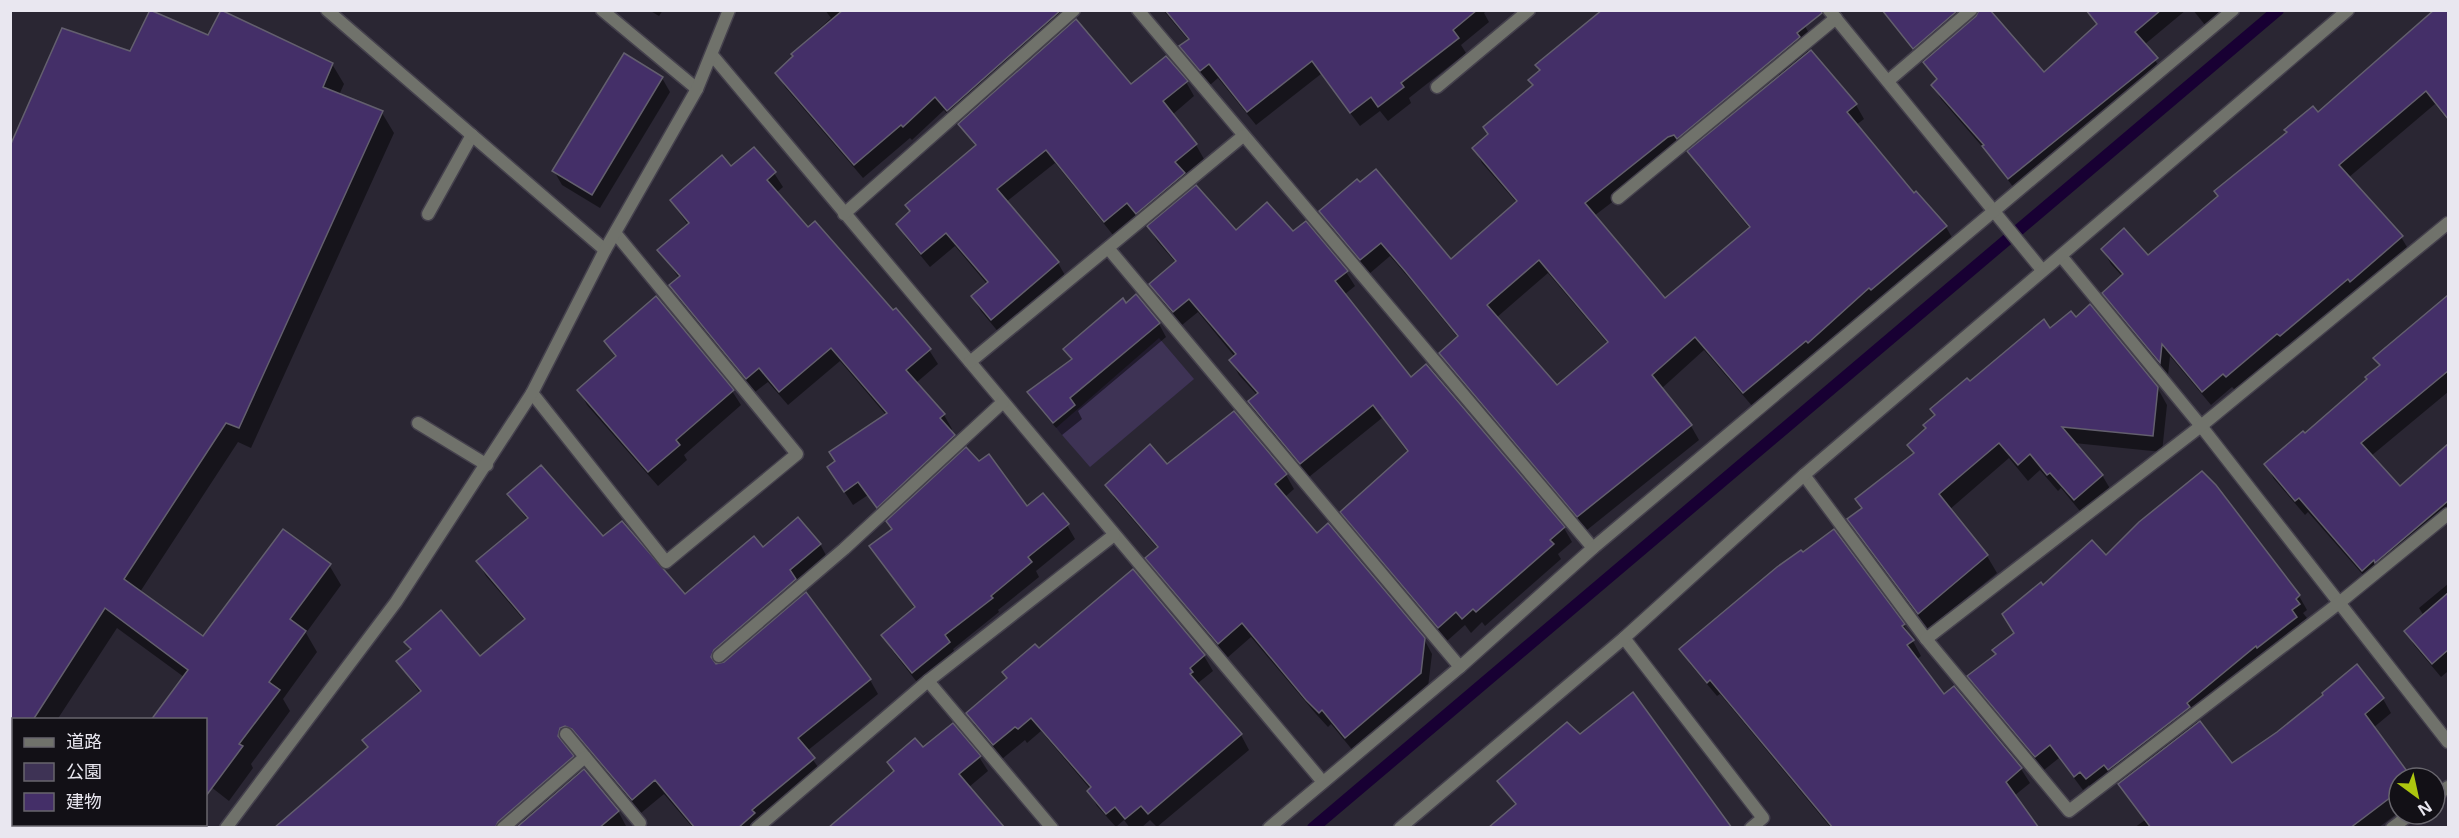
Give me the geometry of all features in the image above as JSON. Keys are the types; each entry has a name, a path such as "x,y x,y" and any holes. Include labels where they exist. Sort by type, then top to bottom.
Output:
{"street":[{"path":"327,10 605,250"},
{"path":"602,10 697,89"},
{"path":"226,828 396,602 532,393 605,250 697,89 729,10"},
{"path":"844,214 1074,10"},
{"path":"1138,10 1593,548"},
{"path":"1437,87 1529,10"},
{"path":"1888,81 1971,10"},
{"path":"1269,828 1460,667 1593,548 1995,213 2233,10"},
{"path":"1401,828 1624,638 1804,475 2348,10"},
{"path":"1618,198 1833,14 2042,270"},
{"path":"712,55 1322,782"},
{"path":"428,214 472,135"},
{"path":"970,362 1243,136"},
{"path":"1926,639 2201,426 2448,223"},
{"path":"532,393 666,562 797,454 616,234"},
{"path":"1108,248 1460,667"},
{"path":"2061,256 2201,426 2448,742"},
{"path":"719,656 844,549 1003,402"},
{"path":"418,423 487,465"},
{"path":"1804,475 1926,639 2069,811 2339,603 2448,514"},
{"path":"757,828 928,681 1114,535"},
{"path":"1624,638 1763,818 1751,828"},
{"path":"928,681 1052,828"},
{"path":"566,734 640,823"},
{"path":"503,828 585,757"}],"green space":[{"path":"1159,338 1194,379 1090,467 1056,428"}],"building":[{"path":"150,10 208,35 221,10 333,63 323,87 383,111 239,428 226,423 124,579 203,636 283,529 331,564 290,619 306,631 269,682 280,690 239,744 243,746 207,795 207,718 152,718 188,670 105,608 34,718 12,718 10,720 10,146 62,28 130,51"},
{"path":"843,10 1061,10 947,111 935,97 903,127 901,125 854,165 775,73 793,56 791,54"},
{"path":"1165,10 1477,10 1453,30 1459,38 1401,83 1404,87 1378,107 1371,97 1350,113 1312,61 1247,112 1209,64 1200,71 1179,46 1189,39"},
{"path":"1602,10 1821,10 1822,13 1797,33 1800,37 1677,139 1674,135 1668,137 1585,203 1665,298 1750,227 1687,151 1811,50 1857,104 1847,112 1914,193 1916,191 1947,226 1871,290 1869,288 1808,343 1806,341 1743,393 1695,337 1652,375 1692,425 1577,517 1439,353 1458,336 1405,271 1381,243 1360,260 1319,211 1357,179 1360,182 1376,169 1451,259 1517,201 1472,148 1488,134 1483,127 1533,85 1528,80 1540,70 1535,65","holes":["1539,260 1608,342 1557,385 1487,305"]},
{"path":"1882,10 1958,10 1913,49"},
{"path":"1979,10 1990,10 2044,72 2097,24 2086,10 2161,10 2135,32 2158,58 2008,179 1982,146 1984,145 1931,85 1937,79 1923,62 1976,16"},
{"path":"2434,10 2448,10 2448,119 2426,91 2339,165 2403,236 2350,282 2348,279 2280,336 2277,334 2226,377 2223,374 2202,392 2162,344 2160,363 2102,293 2123,274 2101,249 2124,228 2148,255 2218,196 2214,191 2287,132 2284,130 2313,106 2318,112"},
{"path":"1076,19 1131,84 1166,56 1188,81 1163,101 1197,144 1175,162 1185,173 1136,214 1127,203 1104,222 1046,150 997,189 1059,262 991,320 971,296 988,282 946,233 921,254 896,224 910,211 905,205 976,145 958,124"},
{"path":"624,53 663,77 592,195 552,171"},
{"path":"754,147 776,172 767,180 808,227 815,221 893,310 896,308 931,349 906,370 945,414 940,418 955,435 877,508 858,482 844,492 827,467 835,461 829,452 887,413 831,348 779,392 759,368 746,379 669,285 680,276 657,250 689,223 670,200 722,155 731,166"},
{"path":"1196,185 1236,230 1267,202 1293,231 1306,221 1348,271 1335,281 1411,377 1426,364 1565,527 1550,540 1554,544 1476,612 1473,609 1462,619 1456,612 1438,628 1340,512 1408,451 1373,405 1300,464 1248,401 1258,393 1229,360 1236,354 1189,299 1173,312 1149,284 1176,261 1147,226"},
{"path":"1136,294 1160,323 1070,398 1075,405 1053,423 1027,392 1072,359 1063,349 1123,298 1126,303"},
{"path":"2448,295 2448,371 2361,443 2400,486 2448,444 2448,501 2375,563 2374,560 2362,571 2299,498 2295,501 2264,464 2303,431 2305,433 2367,379 2365,377 2380,365 2373,358"},
{"path":"656,296 734,390 676,440 680,445 648,472 577,390 616,356 604,341"},
{"path":"2090,304 2158,387 2153,436 2062,427 2103,475 2074,500 2050,473 2047,475 2030,454 2018,465 1999,443 1939,494 1988,555 1918,614 1847,519 1862,508 1855,499 1914,453 1907,445 1926,428 1923,425 1935,415 1930,409 1967,378 1970,381 2044,319 2050,328 2071,311 2076,317"},
{"path":"1234,411 1287,474 1275,484 1317,533 1328,523 1425,638 1421,673 1345,738 1322,710 1319,713 1306,700 1242,623 1218,644 1145,558 1158,547 1105,485 1150,444 1167,464"},
{"path":"966,447 979,461 989,454 1027,506 1043,493 1069,524 1028,557 1032,562 991,596 993,598 945,635 950,642 912,673 881,635 915,607 869,546 892,529 886,521"},
{"path":"541,465 603,536 622,521 685,594 754,536 763,547 798,517 821,544 790,570 796,579 714,650 711,657 716,664 724,662 806,592 871,679 798,738 815,758 752,810 755,813 738,828 695,828 655,780 632,800 572,729 565,726 560,728 558,736 574,756 498,822 495,828 274,828 368,747 362,740 421,691 396,661 411,649 404,642 441,610 480,656 525,619 476,561 528,518 507,494"},
{"path":"2202,471 2216,485 2300,595 2296,599 2300,604 2292,610 2297,617 2257,648 2256,646 2187,703 2190,707 2108,770 2104,765 2086,779 2080,772 2074,777 2050,745 2035,757 1967,676 1996,654 1992,650 2014,633 2002,614 2041,582 2043,585 2092,540 2106,555 2139,522"},
{"path":"1834,529 1905,624 1902,626 1914,640 1907,645 1944,694 1954,686 2022,768 2006,782 2039,828 1833,828 1710,680 1707,683 1679,649 1777,567 1801,550 1803,552"},
{"path":"1133,569 1205,655 1190,668 1193,672 1190,674 1242,734 1148,814 1141,806 1125,819 1115,807 1106,814 1087,791 1091,787 1031,718 1018,729 1015,727 993,745 966,713 1007,678 1002,672 1035,644 1039,648"},
{"path":"2448,593 2448,650 2432,664 2404,631"},
{"path":"2357,664 2384,698 2365,714 2403,766 2387,766 2387,800 2350,828 2151,828 2118,784 2200,721 2232,763 2277,732 2323,695 2322,693"},
{"path":"1633,692 1732,828 1488,828 1516,804 1497,781 1567,722 1580,734"},
{"path":"953,723 981,756 959,774 1005,828 828,828 894,771 887,762 915,738 923,747"},
{"path":"584,769 619,811 599,828 516,828"}],"waterway":[{"path":"1313,828 2278,10"}]}
